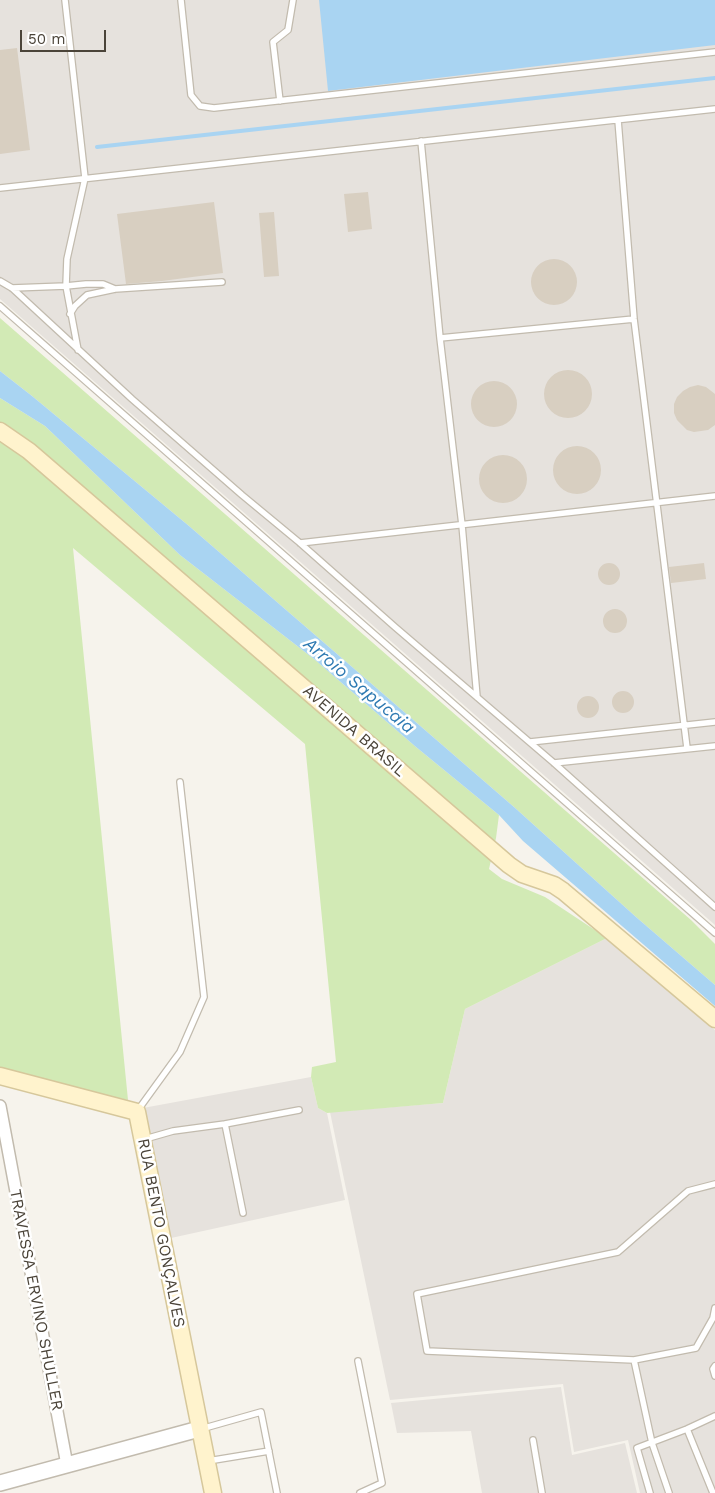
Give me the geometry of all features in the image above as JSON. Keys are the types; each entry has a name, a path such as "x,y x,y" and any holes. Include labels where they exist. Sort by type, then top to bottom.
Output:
{"main road":[{"name":"AVENIDA BRASIL","path":"0,431 29,451 509,865 522,874 554,885 563,891 715,1019"},
{"path":"0,1076 137,1112"},
{"name":"RUA BENTO GONÇALVES","path":"137,1112 213,1493"}],"street":[{"name":"TRAVESSA ERVINO SHULLER","path":"0,1106 67,1465"},
{"path":"0,1483 200,1430"}],"lane":[{"path":"65,0 85,178 67,259 66,286 78,350"},
{"path":"181,0 191,95 200,106 214,108 715,52"},
{"path":"280,100 273,42 288,30 293,0"},
{"path":"0,188 715,109"},
{"path":"618,120 634,319 687,748"},
{"path":"421,141 440,338 462,525 477,697"},
{"path":"0,281 12,288 78,350 242,495 530,742 715,907"},
{"path":"70,314 75,306 87,295 114,289 222,282"},
{"path":"12,288 102,284 114,289"},
{"path":"0,306 715,933"},
{"path":"440,338 634,319"},
{"path":"300,543 715,496"},
{"path":"530,742 715,722"},
{"path":"554,764 715,746"},
{"path":"137,1112 180,1052 204,997 180,782"},
{"path":"143,1140 173,1132 299,1110"},
{"path":"225,1124 243,1213"},
{"path":"715,1184 688,1191 618,1252 417,1294 427,1352 634,1360 696,1348 713,1318 715,1308"},
{"path":"634,1360 652,1443 669,1493"},
{"path":"358,1361 382,1483 360,1493"},
{"path":"715,1366 713,1368 715,1376"},
{"path":"200,1430 261,1412 277,1493"},
{"path":"650,1493 637,1448 715,1416"},
{"path":"687,1429 713,1493"},
{"path":"533,1440 542,1493"},
{"path":"206,1461 268,1451"}],"shaded area":[{"path":"0,0 715,0 715,925 0,299"},
{"path":"607,938 715,1030 715,1493 640,1493 628,1440 574,1452 563,1384 390,1400 330,1112 443,1103 465,1009"},
{"path":"311,1077 318,1108 327,1113 345,1200 171,1238 143,1108"},
{"path":"561,1387 572,1455 625,1443 637,1493 482,1493 471,1431 397,1433 391,1403"}],"green space":[{"path":"0,318 691,920 715,944 715,985 514,807 189,526 0,371"},
{"path":"0,398 45,426 180,555 314,659 416,747 499,815 489,869 502,879 545,897 607,938 465,1009 443,1103 327,1113 318,1108 311,1077 312,1067 336,1062 305,744 73,548 128,1100 0,1072"}],"water":[{"path":"319,0 715,0 715,45 328,91"},
{"name":"Arroio Sapucaia","path":"0,371 189,526 514,807 715,985 715,1006 523,841 499,815 416,747 314,659 180,555 45,426 0,398"}],"building":[{"path":"17,48 30,150 0,154 0,50"},
{"path":"368,192 372,229 348,232 344,194"},
{"path":"214,202 223,273 126,284 117,214"},
{"path":"274,212 279,276 264,277 259,213"},
{"path":"550,259 558,259 567,263 573,269 577,282 573,295 567,301 558,305 550,305 541,301 535,295 531,286 531,278 535,269 541,263"},
{"path":"568,370 577,372 585,377 590,385 592,394 590,403 585,411 577,416 568,418 559,416 551,411 546,403 544,394 546,385 551,377 559,372"},
{"path":"494,381 507,385 513,391 517,404 513,417 507,423 494,427 481,423 475,417 471,404 475,391 481,385"},
{"path":"698,385 706,387 715,394 715,425 708,430 694,432 687,430 677,420 674,413 674,404 677,397 683,391"},
{"path":"572,446 582,446 594,453 601,465 601,475 594,487 582,494 572,494 564,490 557,483 553,475 553,465 557,457 564,450"},
{"path":"498,455 508,455 520,462 527,474 527,484 520,496 508,503 498,503 490,499 483,492 479,484 479,474 483,466 490,459"},
{"path":"609,563 617,566 620,574 617,582 609,585 601,582 598,574 601,566"},
{"path":"704,563 706,579 671,583 669,567"},
{"path":"615,609 624,612 627,621 624,630 615,633 606,630 603,621 606,612"},
{"path":"623,691 631,694 634,702 631,710 623,713 615,710 612,702 615,694"},
{"path":"588,696 596,699 599,707 596,715 588,718 580,715 577,707 580,699"}],"waterway":[{"path":"97,147 715,78"}]}
